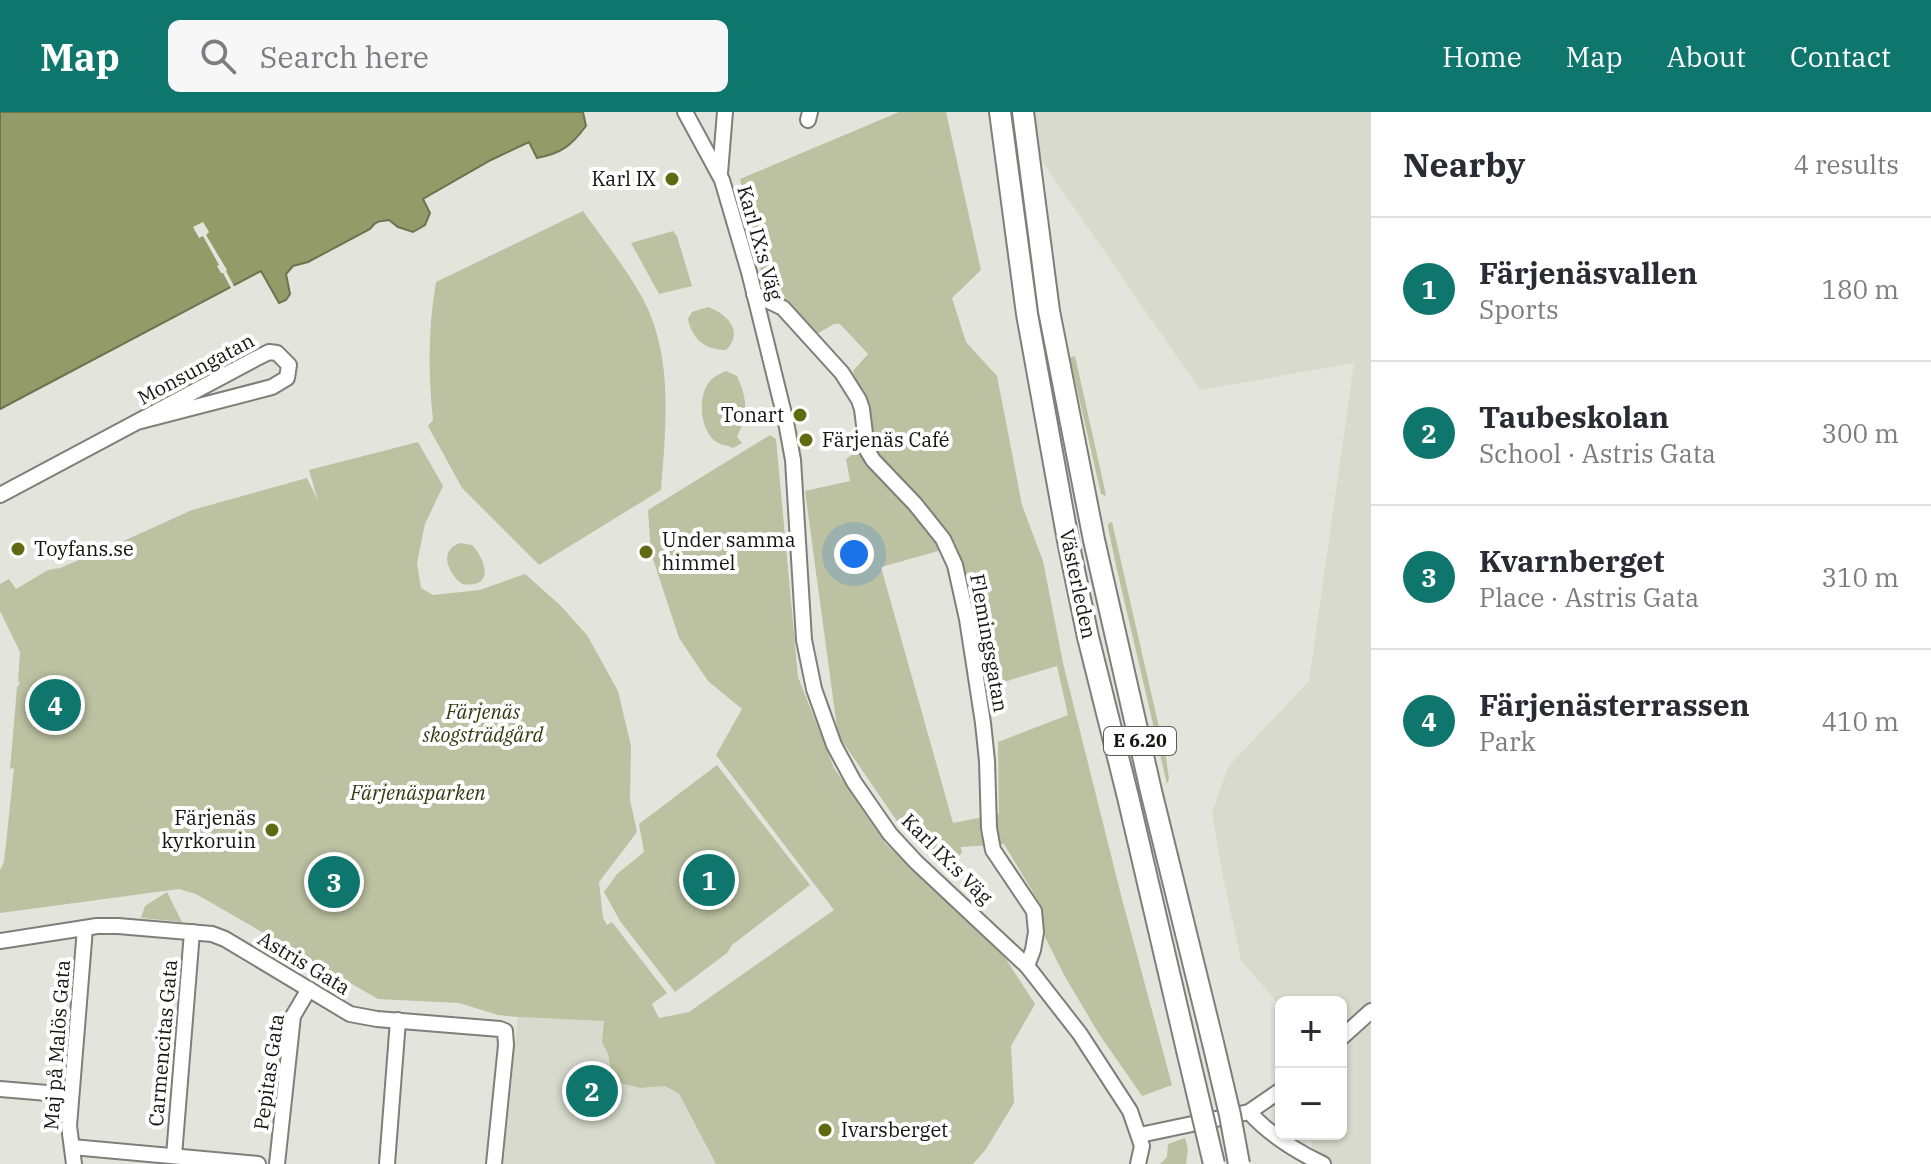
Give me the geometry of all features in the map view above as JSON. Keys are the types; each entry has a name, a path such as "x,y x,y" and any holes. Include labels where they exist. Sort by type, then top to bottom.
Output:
{"highway":[{"name":"Västerleden","path":"1000,112 1027,314 1066,530 1088,637 1214,1164"},
{"name":"Västerleden","path":"1023,112 1049,311 1094,540 1239,1164"}],"street":[{"name":"Karl IX:s Väg","path":"685,112 719,173 786,422 793,460 804,640 814,689 834,745 854,782 890,834 1027,966 1080,1034 1130,1111 1142,1146 1138,1164"},
{"name":"Karl IX:s Väg","path":"719,173 725,112"},
{"name":"Flemingsgatan","path":"754,294 783,308 842,373 859,400 867,450 943,539 955,565 983,723 993,850 1034,911 1036,932 1027,966"},
{"name":"Monsungatan","path":"0,495 189,393 269,352 277,353 289,365 287,378 268,388 137,422"},
{"name":"Astris Gata","path":"0,941 118,926 212,934 350,1014 505,1031 494,1164"},
{"name":"Maj på Malös Gata","path":"74,1164 69,1126 85,928"},
{"name":"Carmencitas Gata","path":"174,1156 192,932"},
{"name":"Pepitas Gata","path":"277,1164 293,1016 309,989"},
{"path":"1347,1033 1371,1011"},
{"path":"387,1164 398,1020"},
{"path":"0,1089 71,1095"},
{"path":"1140,1135 1249,1112 1275,1094"},
{"path":"1249,1112 1269,1132 1323,1164"},
{"path":"72,1147 258,1164"}],"shaded area":[{"path":"0,112 583,112 586,126 560,151 537,158 529,142 423,199 430,213 425,225 413,232 389,220 380,221 308,262 293,266 286,274 290,294 286,300 279,303 261,271 0,409"},
{"path":"1008,112 1371,112 1371,1164 1315,1164 1311,1140 1347,1140 1347,996 1275,996 1275,1000 1241,960 1212,813 1228,767 1309,681 1354,363 1200,390"},
{"path":"518,1017 604,1021 602,1042 608,1054 613,1080 640,1088 665,1086 679,1095 716,1164 503,1164"}],"green space":[{"path":"899,112 946,112 981,270 952,298 966,342 997,376 1022,505 1043,561 1063,663 1172,1085 1142,1096 1099,1034 1064,975 1040,927 1040,904 1004,844 961,847 962,853 944,870 899,824 838,735 805,491 850,481 846,459 872,441 853,371 868,354 840,324 834,324 815,335 761,271 740,179","holes":["956,546 984,688 1057,666 1068,715 998,742 999,814 953,823 881,567"]},
{"path":"583,211 642,297 659,343 666,416 661,490 539,565 462,488 428,426 433,420 430,351 433,299 436,282"},
{"path":"673,231 692,286 659,294 631,243"},
{"path":"708,307 722,314 731,324 734,337 726,350 701,342 690,326 688,319 692,312"},
{"path":"1075,356 1106,496 1101,494 1070,358"},
{"path":"726,371 737,376 745,400 745,414 737,437 742,443 733,448 710,436 702,412 706,387 713,378"},
{"name":"Färjenäsparken","path":"770,435 776,439 798,677 834,768 886,844 1004,956 1035,1004 1011,1046 1014,1103 986,1149 973,1164 716,1164 679,1094 665,1086 640,1088 613,1081 608,1054 602,1042 604,1021 518,1017 498,1015 459,1003 378,999 196,894 179,889 0,913 0,870 4,862 14,768 10,769 20,681 20,652 0,611 0,584 9,579 16,589 48,570 60,568 192,510 307,478 318,501 309,470 418,442 443,486 425,524 417,563 421,588 433,595 480,590 525,574 560,605 587,635 618,691 631,746 630,800 637,832 599,882 603,918 607,925 612,922 667,993 652,1004 659,1018 689,1012 834,910 716,755 742,709 708,681 679,638 651,553 648,510"},
{"path":"1112,522 1166,758 1167,784 1115,561 1108,527"},
{"path":"460,543 472,545 481,559 485,572 479,582 462,584 449,568 449,551"},
{"path":"717,765 810,885 675,992 620,921 604,892 617,874 644,852 639,824"},
{"path":"167,892 182,922 141,918 145,906"},
{"path":"1185,1138 1188,1149 1186,1164 1160,1164 1167,1157 1168,1144"}],"pier":[{"path":"203,222 209,232 206,235 235,288 232,290 203,236 199,238 193,227"}],"place":[{"name":"Karl IX","path":"672,179"},
{"name":"Tonart","path":"800,415"},
{"name":"Färjenäs Café","path":"806,440"},
{"name":"Toyfans.se","path":"18,549"},
{"name":"Under samma himmel","path":"646,552"},
{"name":"Färjenästerrassen","path":"55,705"},
{"name":"Färjenäs kyrkoruin","path":"272,830"},
{"name":"Färjenäsvallen","path":"709,880"},
{"name":"Kvarnberget","path":"334,882"},
{"name":"Taubeskolan","path":"592,1091"},
{"name":"Ivarsberget","path":"825,1130"}],"park label":[{"name":"Färjenäs skogsträdgård","path":"483,724"}]}
